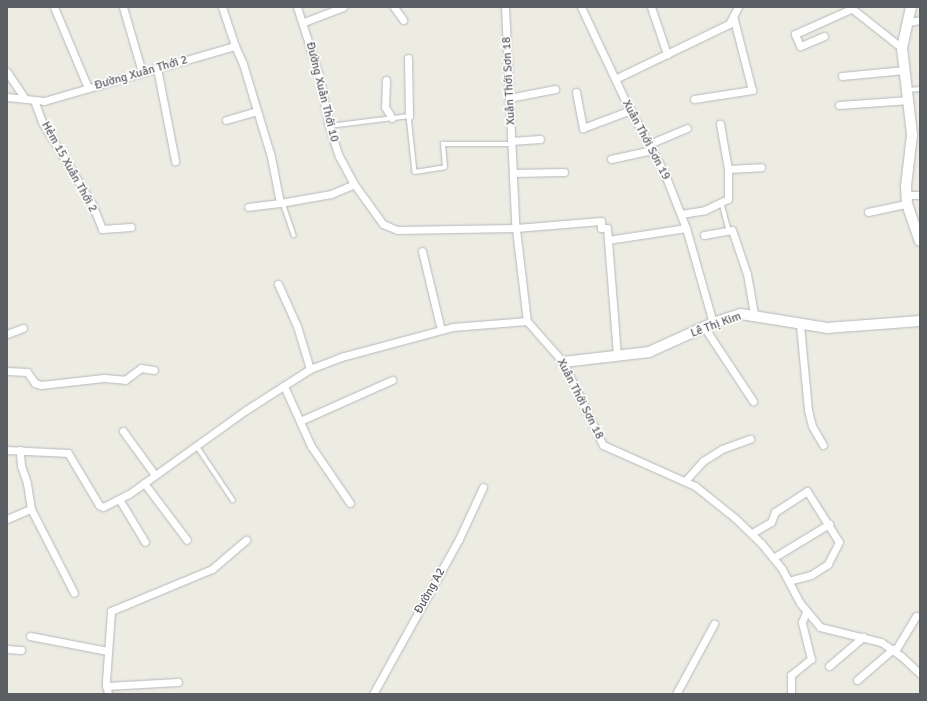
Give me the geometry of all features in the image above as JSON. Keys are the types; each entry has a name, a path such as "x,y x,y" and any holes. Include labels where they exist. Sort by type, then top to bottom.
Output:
{"street":[{"path":"54,7 88,88"},
{"path":"123,7 142,72"},
{"path":"222,7 235,46 244,64 271,156 282,203"},
{"name":"Đường Xuân Thới 10","path":"297,7 304,22 319,75 328,126 339,156 354,184 380,221 391,228 516,228 601,221 601,228 607,228 608,240"},
{"path":"304,22 344,7"},
{"path":"394,7 403,20"},
{"name":"Xuân Thới Sơn 18","path":"505,7 516,228 527,321 563,362 603,445 685,481 712,498 752,533 773,558 789,581 806,612 820,627 882,642 894,650 920,674"},
{"name":"Xuân Thới Sơn 19","path":"581,7 630,110 664,172 686,228 709,325 754,401"},
{"path":"651,7 668,54"},
{"path":"615,79 729,24 738,7"},
{"path":"911,7 909,22 902,48 912,135 907,200 918,230 920,241"},
{"path":"824,36 800,46 796,34 851,8 902,48"},
{"path":"694,99 752,90 733,16"},
{"path":"909,22 920,20"},
{"name":"Đường Xuân Thới 2","path":"7,97 44,101 235,46"},
{"path":"408,58 409,116"},
{"path":"157,68 175,161"},
{"path":"842,76 905,70"},
{"path":"7,72 25,99"},
{"path":"386,80 385,107 392,118"},
{"path":"509,98 555,89"},
{"path":"576,92 583,128 630,110"},
{"path":"839,105 908,95"},
{"name":"Hẻm 15 Xuân Thới 2","path":"34,100 42,122 92,204 102,229 131,227"},
{"path":"226,120 257,111"},
{"path":"680,214 722,204 730,195 728,169 720,124"},
{"path":"612,159 651,147 686,128"},
{"path":"511,143 540,139"},
{"path":"728,169 761,167"},
{"path":"513,173 564,172"},
{"path":"248,207 282,203 331,194 354,184"},
{"path":"868,212 920,195"},
{"path":"617,356 608,240 686,228"},
{"path":"704,235 732,230 747,274 754,314"},
{"path":"422,251 441,330"},
{"path":"278,284 297,326 310,369"},
{"name":"Lê Thị Kim","path":"563,362 649,352 709,325 741,314 754,314 800,326 827,328 920,321"},
{"path":"7,450 68,453 99,505 103,507 144,483 310,369 341,357 441,330 527,321"},
{"path":"800,326 808,410 812,426 823,445"},
{"path":"7,334 23,328"},
{"path":"7,371 27,372 36,383 41,385 104,378 125,380 142,368 154,370"},
{"path":"300,421 392,380"},
{"path":"284,386 311,446 350,502"},
{"path":"123,431 155,475"},
{"path":"685,481 703,462 722,449 750,439"},
{"path":"20,450 21,466 27,483 31,509 74,593"},
{"path":"144,483 187,540"},
{"name":"Đường A2","path":"372,694 459,539 483,487"},
{"path":"752,533 771,522 774,512 807,491 839,542 828,564 811,575 789,581"},
{"path":"119,499 145,542"},
{"path":"7,519 31,509"},
{"path":"773,558 829,524"},
{"path":"108,694 106,686 111,611 212,569 246,540"},
{"path":"791,694 791,675 811,659 802,622 806,612"},
{"path":"857,680 894,650 916,616"},
{"path":"676,694 714,624"},
{"path":"30,636 108,651"},
{"path":"829,666 863,637"},
{"path":"7,650 21,650"},
{"path":"106,686 178,682"}],"lane":[{"path":"908,95 920,89"},
{"path":"328,126 409,116 414,172 445,167 443,144 511,143"},
{"path":"282,203 294,236"},
{"path":"722,204 729,230"},
{"path":"197,446 233,500"}]}
